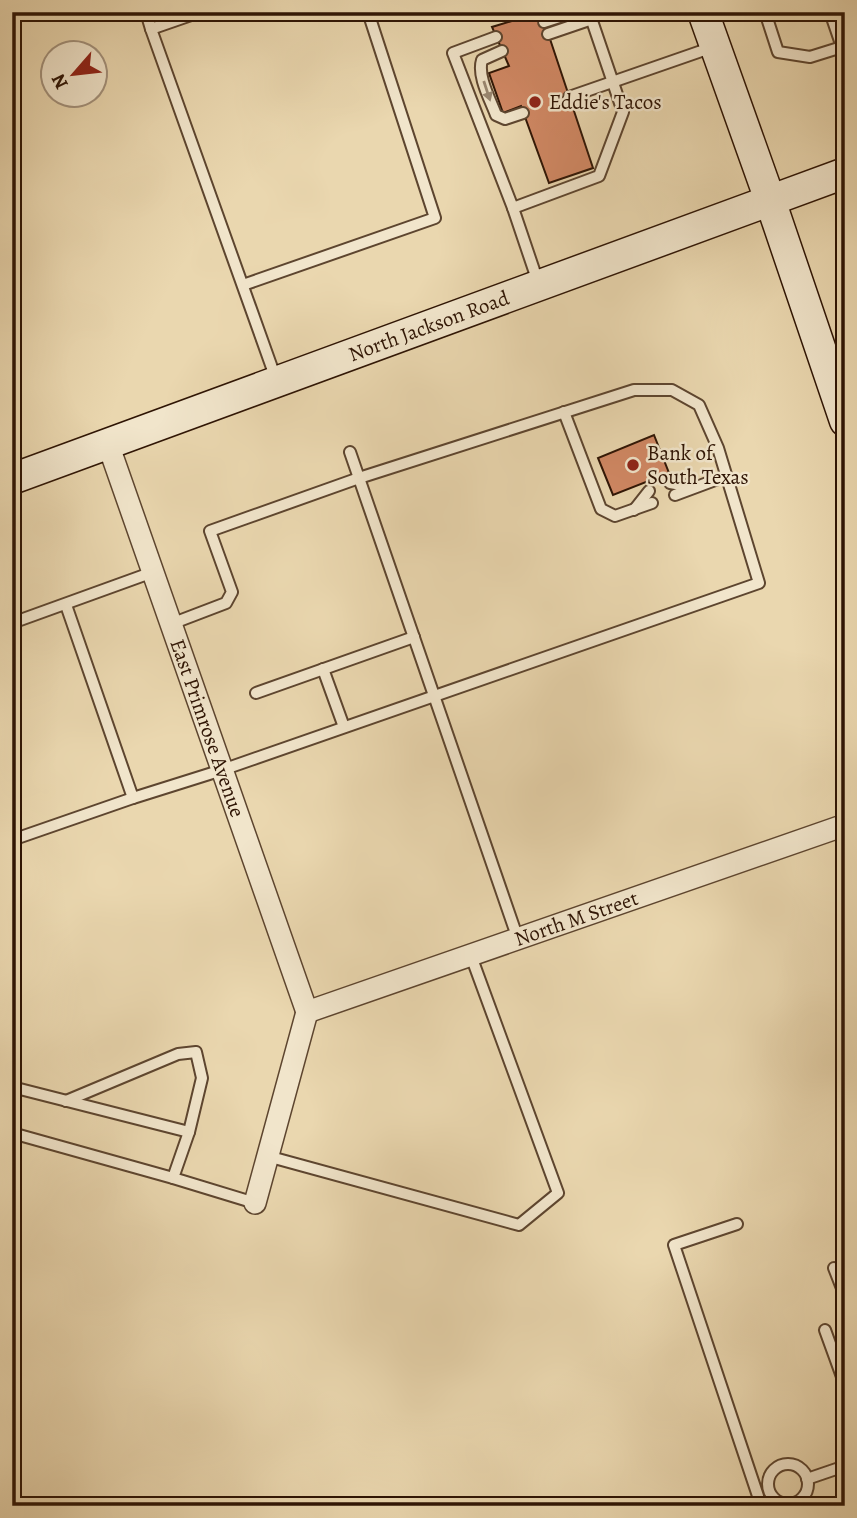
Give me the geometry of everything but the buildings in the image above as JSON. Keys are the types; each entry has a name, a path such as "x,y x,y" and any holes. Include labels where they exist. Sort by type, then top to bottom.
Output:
{"main road":[{"path":"705,13 845,421"},
{"name":"North Jackson Road","path":"12,479 845,173"}],"street":[{"name":"East Primrose Avenue","path":"108,444 307,1012"},
{"name":"North M Street","path":"307,1012 843,830"},
{"path":"255,1203 307,1012"}],"lane":[{"path":"146,12 277,382"},
{"path":"151,29 200,12"},
{"path":"243,285 435,218 368,12"},
{"path":"544,22 575,12"},
{"path":"765,12 778,52 810,57 843,47 830,12"},
{"path":"513,208 599,176 623,112 590,16 548,34"},
{"path":"769,25 781,21"},
{"path":"496,37 453,53 513,208 539,285"},
{"path":"569,97 715,46"},
{"path":"502,51 482,60 480,68 489,97 496,115 505,119 523,113"},
{"path":"12,840 222,770 759,583 718,448 699,405 671,390 634,390 359,478 210,531 232,592 226,603 171,624"},
{"path":"564,412 601,509 615,516 634,510 651,500"},
{"path":"351,452 518,939"},
{"path":"673,492 695,488 726,477"},
{"path":"12,623 153,572"},
{"path":"66,605 133,798"},
{"path":"256,693 414,638"},
{"path":"323,669 344,727"},
{"path":"267,1156 519,1225 558,1194 471,956"},
{"path":"66,1101 178,1054 196,1052 202,1079 189,1132 173,1178"},
{"path":"12,1087 189,1132"},
{"path":"12,1133 255,1203"},
{"path":"737,1224 674,1245 763,1498"},
{"path":"834,1268 845,1296"},
{"path":"825,1330 845,1385"},
{"path":"782,1464 795,1465 807,1479 806,1494 796,1503 790,1505 763,1498 770,1472 782,1464"},
{"path":"807,1479 845,1466"}],"place":[{"name":"Eddie's Tacos","path":"535,102"},
{"name":"Bank of South Texas","path":"633,465"}]}
